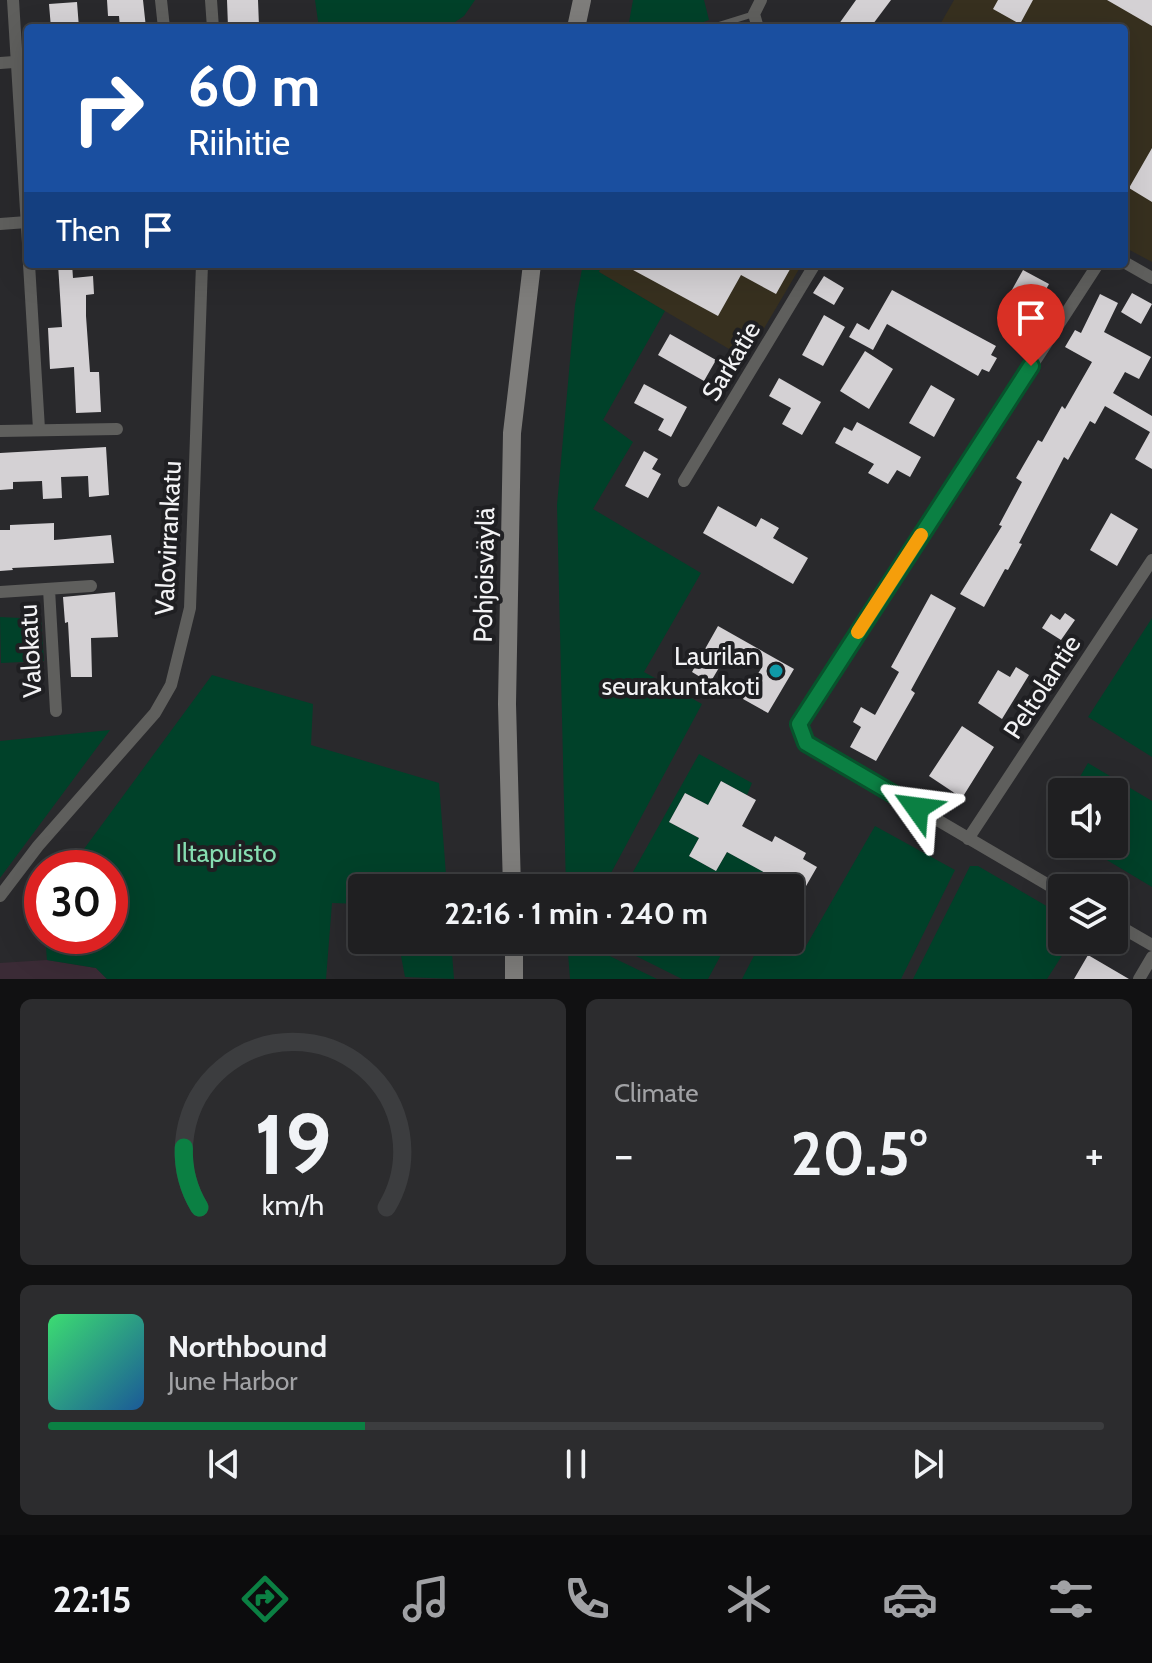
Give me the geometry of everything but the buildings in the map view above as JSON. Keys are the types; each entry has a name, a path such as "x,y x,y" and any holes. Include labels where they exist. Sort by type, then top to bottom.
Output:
{"main road":[{"path":"577,24 582,0"},
{"name":"Pohjoisväylä","path":"512,874 507,704 512,433 532,268"},
{"path":"514,954 514,979"},
{"path":"516,954 522,979"}],"street":[{"path":"13,0 22,62 24,126"},
{"path":"161,0 164,24"},
{"path":"211,0 213,24"},
{"path":"756,23 761,0"},
{"path":"0,63 22,62"},
{"path":"0,224 24,222"},
{"path":"1128,264 1152,278"},
{"path":"29,268 39,429"},
{"name":"Valovirrankatu","path":"0,896 38,846 155,713 171,685 190,608 202,268"},
{"name":"Sarkatie","path":"684,481 813,268"},
{"path":"1048,885 806,743 799,724 1095,268"},
{"path":"0,431 117,429"},
{"name":"Peltolantie","path":"968,839 1152,560"},
{"path":"0,592 91,586"},
{"name":"Valokatu","path":"49,589 56,711"},
{"path":"1128,931 1152,945"},
{"path":"1139,979 1152,957"}],"shaded area":[{"path":"954,0 1152,0 1152,262 1128,249 1128,24 940,24"},
{"path":"600,268 800,268 746,359 599,272"},
{"path":"47,960 96,968 107,979 0,979 0,963"}],"green space":[{"path":"315,0 475,0 464,16 452,24 318,24"},
{"path":"633,0 704,0 709,20 698,24 629,24"},
{"path":"582,268 600,268 599,272 665,311 603,420 633,442 593,509 701,573 644,672 702,704 611,874 566,874 557,505 575,305"},
{"path":"0,617 41,619 44,661 1,663"},
{"path":"1152,618 1152,757 1088,717"},
{"name":"Iltapuisto","path":"212,675 313,704 311,745 439,783 446,874 348,874 348,904 332,903 326,979 107,979 96,968 47,960 46,954 128,954 128,850 83,850"},
{"path":"110,730 0,878 0,741"},
{"path":"699,754 752,783 747,795 721,781 712,807 685,793 669,822 699,838 689,856 716,871 727,852 768,874 632,874"},
{"path":"1088,763 1113,778 1079,778"},
{"path":"1128,787 1152,801 1152,887 1103,858 1128,858"},
{"path":"875,826 955,870 901,979 742,979 755,954 804,954"},
{"path":"970,866 978,866 1048,907 1048,954 1063,954 1047,979 913,979"},
{"path":"401,954 452,954 454,979 405,977"},
{"path":"568,954 606,954 657,979 570,979"},
{"path":"632,954 721,954 708,979 682,979"}],"slow traffic":[{"path":"858,632 921,535"}],"place":[{"name":"Laurilan seurakuntakoti","path":"776,671"}],"route":[{"path":"917,808 806,743 799,724 1031,366"}]}
